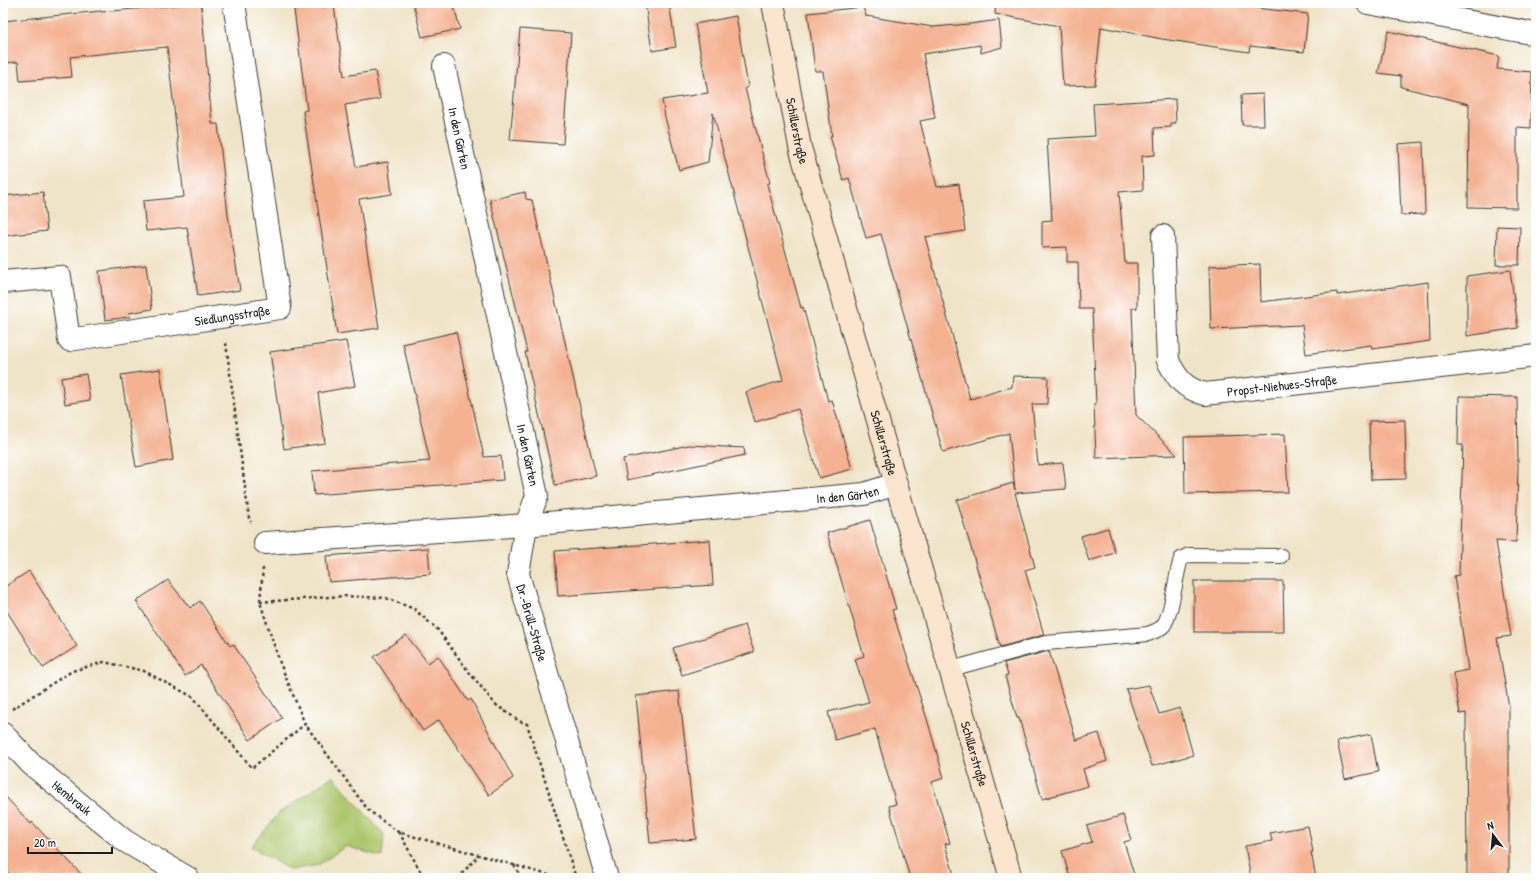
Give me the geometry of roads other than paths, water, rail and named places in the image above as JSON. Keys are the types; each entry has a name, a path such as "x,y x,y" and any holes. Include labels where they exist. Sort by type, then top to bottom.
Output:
{"street":[{"name":"Siedlungsstraße","path":"3,282 60,277 69,340 280,308 234,3"},
{"name":"Schillerstraße","path":"773,3 800,147 896,484 1011,878"},
{"path":"1368,3 1536,34"},
{"name":"In den Gärten","path":"444,66 537,496 526,525 864,494 896,484"},
{"name":"Propst-Niehues-Straße","path":"1163,236 1168,361 1176,377 1192,390 1204,394 1536,356"},
{"path":"265,543 526,525"},
{"name":"Dr.-Brüll-Straße","path":"526,525 518,574 607,878"},
{"name":"Hembrauk","path":"3,734 31,764 125,841 188,878"}],"lane":[{"path":"951,669 1046,643 1064,640 1137,636 1152,633 1163,626 1168,614 1181,559 1189,555 1281,556"}]}
